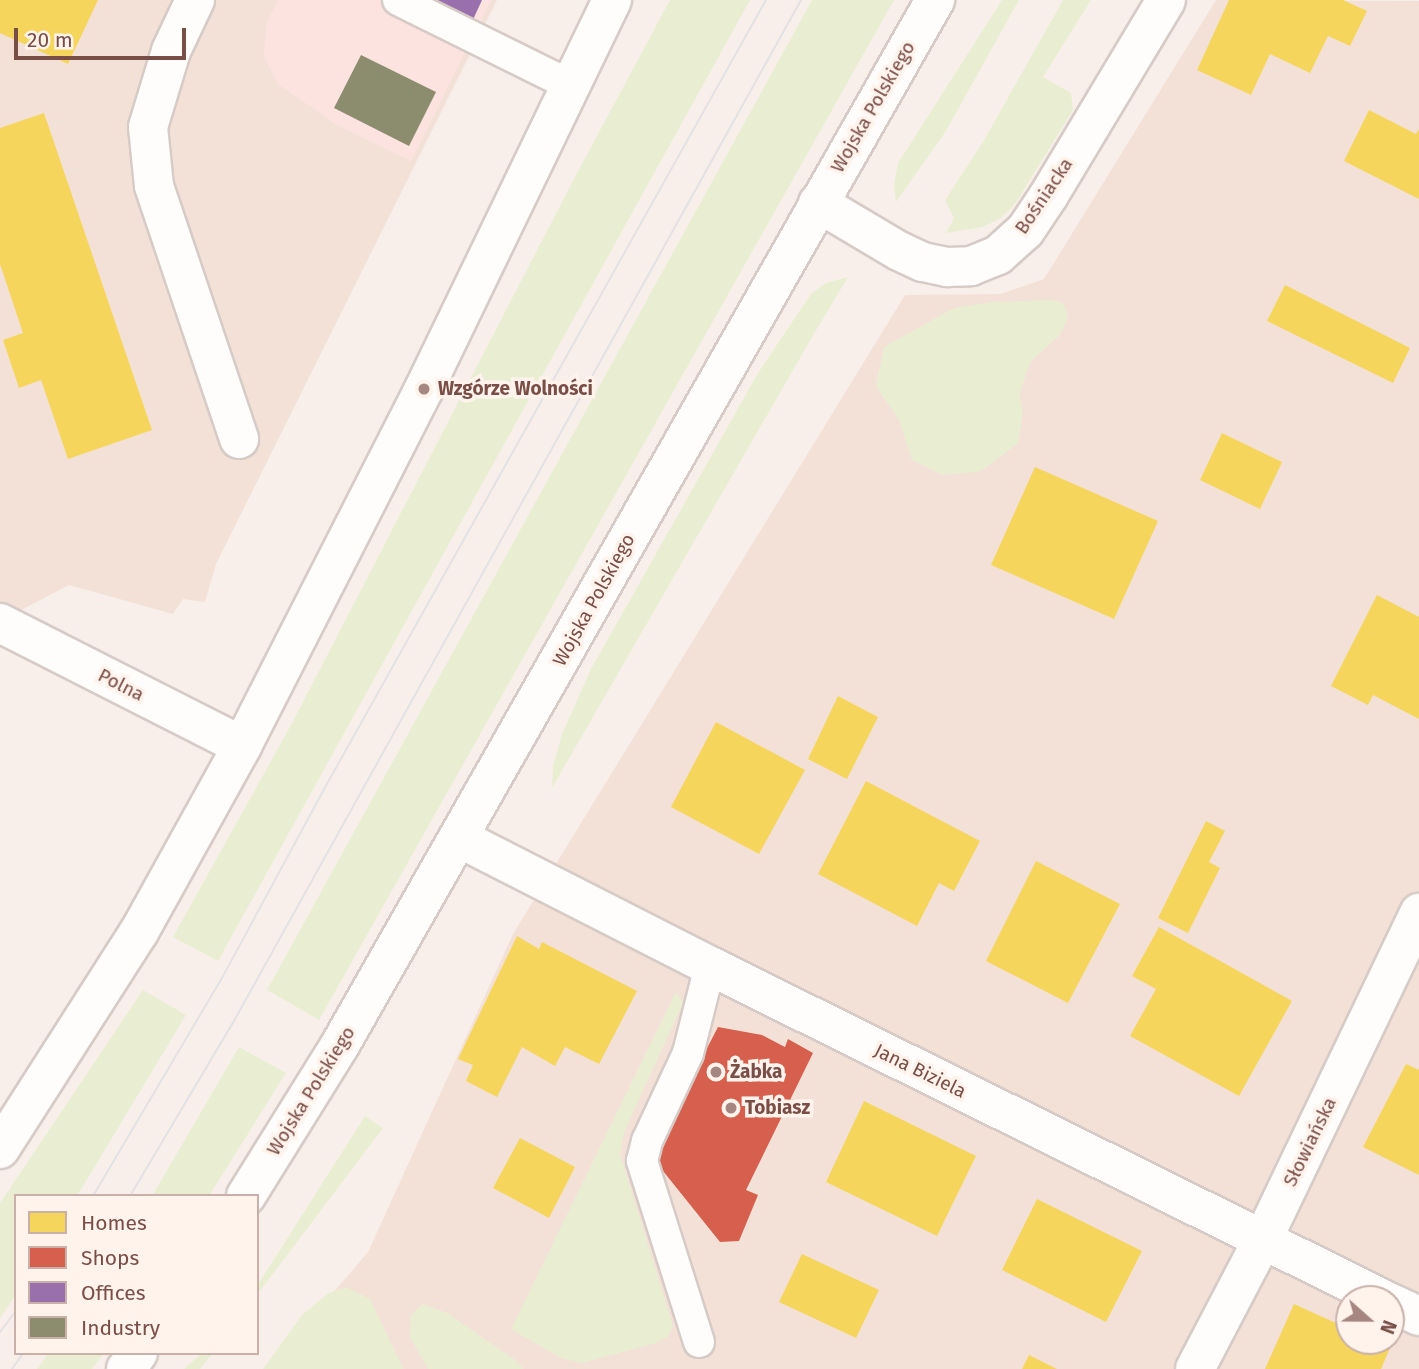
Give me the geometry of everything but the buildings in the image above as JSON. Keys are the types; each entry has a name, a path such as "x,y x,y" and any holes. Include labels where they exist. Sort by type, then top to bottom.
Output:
{"street":[{"path":"195,0 171,51 148,127 154,186 239,439"},
{"path":"0,1149 139,932 242,746 424,389 612,0"},
{"name":"Wojska Polskiego","path":"247,1194 300,1112 460,838 935,0"},
{"name":"Bośniacka","path":"818,203 899,251 923,261 947,267 971,267 998,255 1025,231 1049,195 1166,0"},
{"name":"Polna","path":"0,622 242,746"},
{"name":"Jana Biziela","path":"460,838 710,966 1354,1285"},
{"name":"Słowiańska","path":"1195,1369 1262,1241 1419,913"}],"lane":[{"path":"398,0 570,85"},
{"path":"699,1342 642,1161 647,1141 688,1053 710,966"}],"shaded area":[{"path":"0,0 497,0 216,564 205,602 183,599 173,614 69,585 0,621"},
{"path":"278,0 491,0 411,161 337,125 278,84 264,57 266,24"},
{"path":"1216,0 1419,1 1419,1369 268,1369 368,1252 513,934 905,295 1001,294 1044,279"}],"green space":[{"path":"670,0 750,0 218,961 173,937 291,725 576,175"},
{"path":"812,0 894,0 319,1020 267,990"},
{"path":"1002,0 1019,0 946,131 896,202 894,185 898,163"},
{"path":"1063,0 1091,0 1043,77 1071,93 1073,110 1015,204 1001,218 983,227 946,233 954,218 945,200 983,142"},
{"path":"848,277 552,788 553,766 562,734 591,669 758,373 811,294 826,283"},
{"path":"1051,300 1063,303 1068,317 1060,335 1030,362 1019,395 1023,413 1018,443 981,471 943,475 912,460 899,420 876,386 884,347 954,308 993,302"},
{"path":"143,990 186,1015 78,1194 14,1194 14,1298 0,1318 0,1203"},
{"path":"676,992 683,1003 624,1132 620,1154 673,1326 667,1337 656,1343 582,1363 561,1358 511,1329"},
{"path":"239,1047 286,1073 210,1194 153,1194"},
{"path":"365,1116 383,1128 259,1292 259,1283"},
{"path":"346,1287 370,1299 403,1369 263,1369 302,1315 327,1294"},
{"path":"422,1304 447,1313 524,1369 428,1369 410,1337 411,1315"},
{"path":"48,1355 102,1355 92,1369 37,1369"},
{"path":"200,1355 211,1355 200,1369 184,1369"}],"tram line":[{"path":"94,1194 222,978 323,791 766,0"},
{"path":"131,1194 235,1019 801,0"},
{"path":"0,1332 14,1314"},
{"path":"12,1369 22,1355"}],"place":[{"name":"Wzgórze Wolności","path":"424,389"},
{"name":"Żabka","path":"716,1072"},
{"name":"Tobiasz","path":"731,1108"}]}
